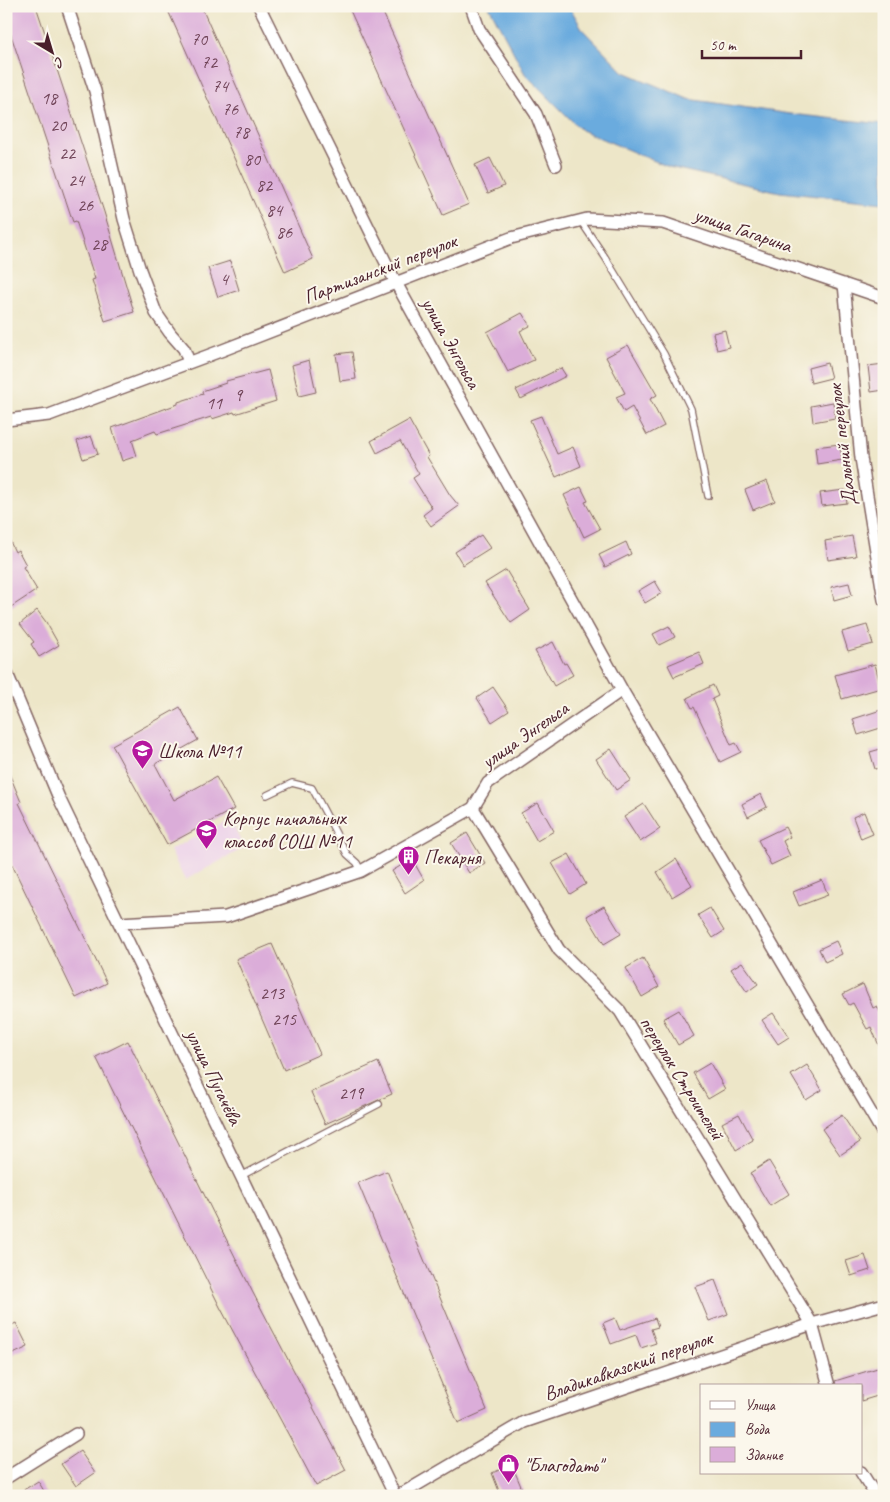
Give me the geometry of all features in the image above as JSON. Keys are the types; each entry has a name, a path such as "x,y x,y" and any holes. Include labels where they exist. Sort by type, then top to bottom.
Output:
{"street":[{"path":"68,6 95,91 124,219 140,270 156,313 184,349 189,362"},
{"name":"улица Энгельса","path":"259,6 396,283 622,690 884,1135"},
{"path":"471,6 479,28 536,114 556,165"},
{"name":"Партизанский переулок","path":"6,420 49,415 511,238 583,220"},
{"name":"улица Гагарина","path":"583,220 663,223 884,298"},
{"name":"Дальний переулок","path":"844,284 861,458 884,600"},
{"name":"улица Пугачёва","path":"6,671 59,798 119,923 162,1003 241,1176 397,1496"},
{"name":"улица Энгельса","path":"119,923 226,917 361,871 473,808 488,783 622,690"},
{"name":"переулок Строителей","path":"473,808 559,950 620,1012 812,1324 828,1384"},
{"name":"Владикавказский переулок","path":"397,1496 524,1422 812,1324 884,1304"},
{"path":"6,1478 76,1434"},
{"path":"862,1474 876,1496"}],"lane":[{"path":"583,220 664,354 691,409 708,496"},
{"path":"267,795 292,783 312,788 347,854 357,863 361,871"},
{"path":"241,1176 379,1104"}],"shaded area":[{"name":"Корпус начальных классов СОШ №11","path":"230,819 244,848 185,880 170,850"}],"water":[{"path":"489,6 569,6 583,30 624,72 688,99 790,114 884,124 884,203 780,192 669,167 581,130 525,74"}],"building":[{"path":"6,6 36,6 104,212 134,312 105,321 92,280 95,279 76,221 73,222 6,20"},
{"path":"166,6 201,6 313,259 285,272"},
{"path":"348,6 380,6 469,204 443,215"},
{"path":"490,158 504,186 488,193 475,165"},
{"path":"230,261 239,290 218,297 208,268"},
{"path":"522,313 530,326 520,331 534,360 508,372 487,332"},
{"path":"725,330 729,347 717,350 713,333"},
{"path":"628,345 657,395 650,399 664,426 647,435 632,407 624,412 616,397 625,393 606,357"},
{"path":"352,352 356,379 340,381 336,354"},
{"path":"309,360 316,392 299,396 292,365"},
{"path":"827,363 831,378 811,383 808,368"},
{"path":"884,364 884,390 871,392 868,366"},
{"path":"561,368 566,376 521,399 516,390"},
{"path":"268,370 276,401 235,414 234,412 212,419 211,417 157,434 155,431 132,440 137,456 122,461 112,428 203,394 202,391 226,383 226,381"},
{"path":"833,402 835,418 813,422 811,406"},
{"path":"541,416 557,454 573,447 581,466 556,477 530,420"},
{"path":"409,420 429,456 427,457 450,495 459,506 431,526 423,515 432,508 413,478 419,474 400,441 377,453 371,441"},
{"path":"91,436 98,454 83,459 77,441"},
{"path":"840,444 842,460 817,464 815,447"},
{"path":"767,481 775,501 753,510 745,490"},
{"path":"581,487 588,501 585,502 600,529 584,537 564,495"},
{"path":"845,490 847,503 822,506 820,493"},
{"path":"6,533 15,552 18,550 26,565 23,567 37,590 11,607 6,599"},
{"path":"481,535 490,548 463,565 455,552"},
{"path":"852,536 856,556 828,560 825,541"},
{"path":"626,542 631,554 605,567 599,555"},
{"path":"506,570 530,610 511,623 485,583"},
{"path":"655,581 662,593 645,603 638,591"},
{"path":"849,583 852,595 834,600 831,587"},
{"path":"37,610 59,645 39,657 31,644 34,642 20,624"},
{"path":"867,625 873,644 848,651 842,632"},
{"path":"669,626 675,637 659,645 653,634"},
{"path":"553,642 564,664 566,663 573,675 554,686 535,651"},
{"path":"699,652 704,664 674,677 668,665"},
{"path":"875,664 881,688 842,699 835,675"},
{"path":"713,685 718,696 712,699 731,745 736,743 741,752 720,762 694,707 692,708 687,698"},
{"path":"493,687 509,711 492,722 477,698"},
{"name":"Школа №11","path":"180,707 198,740 155,764 174,800 216,777 234,809 167,845 112,745"},
{"path":"884,709 884,727 858,735 853,719"},
{"path":"884,748 884,767 875,769 870,752"},
{"path":"611,749 631,780 616,790 596,759"},
{"path":"6,766 21,802 19,803 107,983 76,998 6,852"},
{"path":"761,794 767,807 748,817 742,804"},
{"path":"538,803 554,831 537,841 521,813"},
{"path":"644,804 660,829 640,842 624,817"},
{"path":"864,812 873,834 861,839 853,817"},
{"path":"785,827 790,837 783,841 790,856 771,865 758,840"},
{"path":"467,833 485,863 469,873 451,843"},
{"path":"569,854 586,884 570,894 552,863"},
{"name":"Пекарня","path":"412,859 424,880 405,893 392,871"},
{"path":"676,859 692,885 672,897 657,872"},
{"path":"822,880 828,895 799,906 793,892"},
{"path":"604,906 621,934 604,944 587,916"},
{"path":"710,908 724,931 713,938 698,915"},
{"path":"836,941 842,954 825,962 819,949"},
{"path":"272,944 320,1054 284,1070 236,959"},
{"path":"643,958 659,987 642,997 626,968"},
{"path":"742,962 758,984 747,992 731,969"},
{"path":"863,984 873,1008 877,1006 884,1020 884,1057 871,1027 867,1029 853,1003 849,1005 843,994"},
{"path":"679,1010 694,1036 678,1045 663,1019"},
{"path":"773,1013 789,1037 778,1044 762,1020"},
{"path":"128,1041 252,1291 346,1470 316,1486 220,1307 96,1057"},
{"path":"378,1062 392,1094 325,1124 311,1092"},
{"path":"710,1063 725,1089 708,1099 693,1073"},
{"path":"807,1065 822,1090 806,1100 791,1075"},
{"path":"739,1114 753,1140 736,1150 722,1123"},
{"path":"842,1115 860,1142 840,1155 822,1129"},
{"path":"769,1161 789,1194 770,1206 750,1173"},
{"path":"387,1171 487,1410 458,1423 358,1183"},
{"path":"865,1255 870,1270 851,1276 846,1261"},
{"path":"715,1280 728,1314 709,1321 695,1287"},
{"path":"615,1318 620,1330 655,1318 658,1327 651,1329 656,1343 641,1348 636,1335 611,1344 603,1323"},
{"path":"16,1323 28,1347 9,1356 6,1350 6,1328"},
{"path":"884,1366 884,1394 862,1401 862,1384 836,1384 835,1381"},
{"path":"80,1451 95,1473 76,1486 61,1464"},
{"name":"\"Благодать\"","path":"512,1465 525,1496 501,1496 492,1473"},
{"path":"38,1481 47,1496 14,1496"}],"place":[{"name":"Школа №11","path":"142,770"},
{"name":"Корпус начальных классов СОШ №11","path":"207,849"},
{"name":"Пекарня","path":"408,876"},
{"name":"\"Благодать\"","path":"508,1484"}]}
